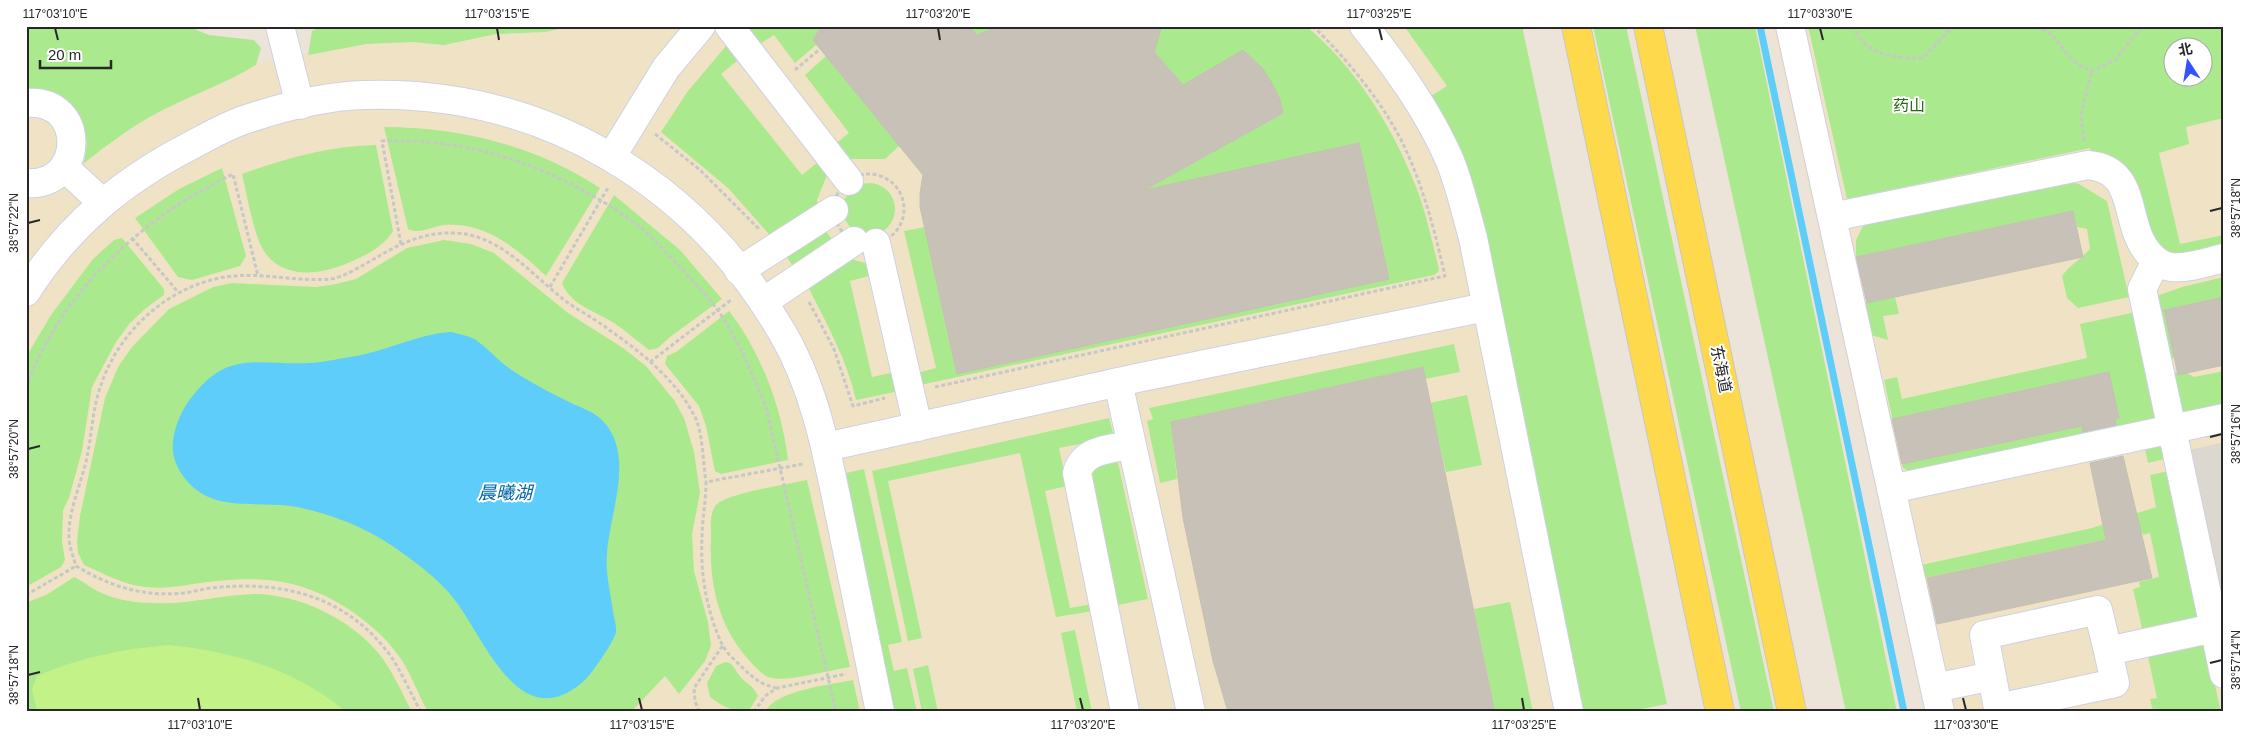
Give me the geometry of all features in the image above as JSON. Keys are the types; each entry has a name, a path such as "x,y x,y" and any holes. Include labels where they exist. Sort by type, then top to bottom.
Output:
{"main road":[{"path":"1576,26 1720,712"},
{"name":"东海道","path":"1648,26 1792,712"}],"lane":[{"path":"280,26 300,105"},
{"path":"617,160 666,68 701,26"},
{"path":"729,26 849,181"},
{"path":"1364,26 1410,88 1450,162 1473,238 1569,712"},
{"path":"1790,26 1937,700 1992,676"},
{"path":"26,292 85,218 125,184 150,168 246,118 300,105 362,95 396,95 466,102 538,123 578,139 639,174 699,225 750,286 782,333 798,364 818,417 880,712"},
{"path":"26,102 47,105 59,112 67,122 72,135 72,149 64,167 59,173 48,180 29,186"},
{"path":"1832,217 2088,165 2101,166 2110,170 2119,178 2143,248 2156,261 2169,267 2185,267 2224,258"},
{"path":"64,167 102,203"},
{"path":"750,286 774,248 834,210"},
{"path":"750,286 796,280 865,242 918,426"},
{"path":"2108,652 2220,650 2142,289 2156,261"},
{"path":"827,453 918,426 1118,382 1486,307"},
{"path":"1118,382 1191,712"},
{"path":"1891,489 2224,418"},
{"path":"1125,712 1077,473 1079,464 1086,456 1096,452 1132,445"},
{"path":"2098,610 2114,683 1998,708 1992,676 1984,635 2098,610"}],"path":[{"path":"796,280 834,349 853,406 1445,276 1425,200 1404,147 1361,80 1336,49 1313,26"},
{"path":"1854,26 1868,46 1885,56 1907,58 1922,58 1953,26"},
{"path":"2036,26 2058,40 2075,63 2092,71"},
{"path":"2092,71 2115,60 2142,26"},
{"path":"775,86 820,49"},
{"path":"2088,165 2081,114 2092,71"},
{"path":"660,126 655,134 727,194 754,222 774,248"},
{"path":"401,244 382,141 402,140 450,144 495,155 564,179 636,224 692,280 717,311 749,366 766,407 836,712"},
{"path":"550,287 600,202 617,160"},
{"path":"26,387 40,356 65,312 107,262 132,238 170,210 233,174 258,276"},
{"path":"862,175 881,177 896,188 904,206 900,225 886,240 865,242 845,235 838,226 834,210 837,194 849,181 862,175"},
{"path":"421,712 393,660 382,645 352,618 314,597 280,588 253,586 160,594 118,588 97,579 76,566 69,539 74,499 87,456 95,404 101,383 110,363 141,320 178,292 204,281 233,276 307,279 334,278 356,269 401,244 426,234 453,232 475,234 497,246 550,287 562,299 607,328 650,362 668,378 695,416 706,482 702,562 709,602 723,645 751,676 763,686 777,688 871,668"},
{"path":"132,238 178,292"},
{"path":"650,362 750,286"},
{"path":"706,482 781,468 827,453"},
{"path":"26,595 76,566"},
{"path":"700,712 695,701 694,688 723,645"},
{"path":"754,712 765,696 777,688"}],"shaded area":[{"path":"26,26 48,26 252,63 295,57 322,47 354,26 1448,26 1594,712 26,712"},
{"path":"1773,26 2224,26 2224,712 1924,712"},
{"path":"2224,442 2224,614 2189,450"}],"green space":[{"path":"26,26 187,26 209,35 254,40 261,48 256,65 149,117 83,164 86,154 85,132 77,112 71,104 53,92 26,88"},
{"path":"322,26 573,26 545,32 496,34 444,45 412,42 367,44 308,55 312,31"},
{"path":"746,26 1306,26 1323,41 1354,76 1381,115 1392,135 1421,199 1439,269 1438,272 1434,275 920,385 917,373 936,368 904,231 925,227 921,201 923,175 899,146 885,159 849,159 834,145 849,133 805,75 826,56 816,45 795,63 774,35 758,45"},
{"path":"1404,26 1522,26 1667,704 1627,712 1576,712 1429,97 1447,86"},
{"path":"1593,26 1626,26 1774,712 1741,712"},
{"path":"1695,26 1755,26 1897,712 1846,712"},
{"name":"药山","path":"1808,26 2224,26 2224,118 2186,127 2189,144 2159,153 2180,244 2224,235 2224,247 2174,258 2159,252 2131,174 2118,160 2091,154 2090,148 1847,199"},
{"path":"726,46 737,61 721,74 802,175 818,162 827,175 817,200 818,211 775,241 728,188 661,132 688,91"},
{"path":"384,127 441,131 497,142 524,150 550,161 576,173 600,188 546,276 513,247 488,233 474,228 460,225 445,225 422,231 408,229"},
{"path":"376,145 393,231 383,243 371,252 350,262 319,272 295,271 284,268 274,262 265,253 259,241 251,216 242,174 325,150"},
{"path":"222,168 246,256 240,266 192,280 178,277 135,218 179,189"},
{"path":"2064,181 2079,184 2107,201 2129,297 2078,308 2067,298 2062,276 2090,249 2087,229 2077,227 2073,211 1856,257 1856,240 1863,226 1892,215"},
{"path":"864,183 874,183 888,190 895,204 895,214 888,228 874,235 864,235 854,231 847,224 843,214 843,204 847,194 854,187"},
{"path":"614,195 680,250 722,299 658,348 649,350 614,323 584,307 571,297 562,283"},
{"path":"825,230 833,241 797,272 784,253"},
{"path":"122,238 164,289 164,295 130,323 116,342 92,387 82,451 69,498 63,510 62,541 65,560 61,567 26,587 26,357 51,315 93,259 114,240"},
{"path":"444,240 471,244 494,253 568,313 623,348 646,366 674,400 684,418 694,452 700,493 692,534 694,571 708,622 711,646 705,661 679,694 665,676 631,712 428,712 407,668 389,643 357,615 324,595 291,584 256,579 237,579 163,588 137,586 84,565 78,553 77,541 80,516 105,398 118,367 132,347 169,309 213,287 232,283 316,287 356,279 407,248"},
{"path":"847,258 869,264 873,275 850,281 872,377 895,372 900,391 856,400 842,356 807,285"},
{"path":"2224,277 2224,297 2164,310 2175,358 2163,361 2151,298 2182,287"},
{"path":"1895,297 1899,314 1883,316 1888,340 1871,335 1865,303"},
{"path":"729,311 751,344 768,381 781,421 788,460 721,474 715,471 706,426 699,406 665,364 667,356 676,352"},
{"path":"2136,312 2168,458 2148,463 2140,426 1918,475 1903,468 1884,380 1897,377 1902,399 2087,358 2080,324"},
{"path":"1454,344 1460,372 1425,379 1422,367 1171,422 1177,479 1160,483 1147,421 1153,419 1149,408"},
{"path":"2224,371 2224,413 2183,422 2166,375 2178,372 2179,375 2187,373 2194,377"},
{"path":"1467,395 1482,465 1446,472 1430,403"},
{"path":"1109,418 1113,433 1111,438 1059,448 1067,486 1045,491 1070,608 1092,604 1094,611 1056,617 1020,453 888,481 922,638 908,641 872,471"},
{"path":"1117,458 1148,599 1118,605 1114,599 1089,468"},
{"path":"864,469 902,642 888,645 894,671 907,668 917,712 888,712 837,475"},
{"path":"2169,471 2203,624 2144,637 2133,589 2140,587 2139,582 2159,577 2150,533 2143,535 2142,532 1924,578 1921,565 2092,528 2156,507 2150,475"},
{"path":"807,480 850,667 798,677 771,678 759,671 739,648 723,619 714,588 712,571 711,516 716,505 732,497 759,489"},
{"path":"74,577 104,594 134,602 178,603 254,594 271,595 307,604 340,620 368,642 389,668 412,712 26,712 26,603 48,594"},
{"path":"1510,602 1533,712 1474,712 1494,707 1474,609"},
{"path":"1075,630 1092,712 1077,712 1061,633"},
{"path":"2205,640 2221,712 2157,712 2152,708 2150,699 2157,698 2147,652"},
{"path":"169,645 216,652 263,665 307,685 327,697 346,712 37,712 32,689 37,676 53,669 102,655"},
{"path":"725,662 732,665 758,696 750,709 733,710 710,697 707,683 716,666"},
{"path":"928,665 938,712 922,712 913,669"},
{"path":"853,680 860,712 766,712 771,705 791,694 819,686"}],"water":[{"name":"晨曦湖","path":"451,332 476,340 506,366 521,376 596,415 613,435 618,451 618,486 607,561 607,576 616,632 597,665 587,678 561,695 541,698 522,690 506,676 448,591 426,571 383,540 345,521 318,512 291,506 235,503 209,497 197,491 187,481 175,460 173,439 176,426 185,407 202,385 216,373 230,366 258,362 322,362 356,356 427,336"}],"building":[{"path":"822,26 969,26 977,35 999,26 1162,26 1154,52 1183,85 1243,50 1263,69 1280,100 1283,113 1144,190 1359,143 1389,279 957,374 920,207 923,175 813,40"},
{"path":"2073,211 2083,257 1867,303 1856,257"},
{"path":"2224,297 2224,365 2178,375 2164,310"},
{"path":"1423,367 1494,708 1474,712 1228,712 1213,661 1183,518 1171,422"},
{"path":"2109,372 2119,418 2115,419 2116,425 2083,432 2082,426 1902,464 1892,419"},
{"path":"2123,456 2152,578 1937,624 1927,578 2106,540 2090,463"}],"waterway":[{"path":"1760,26 1904,712"}]}
